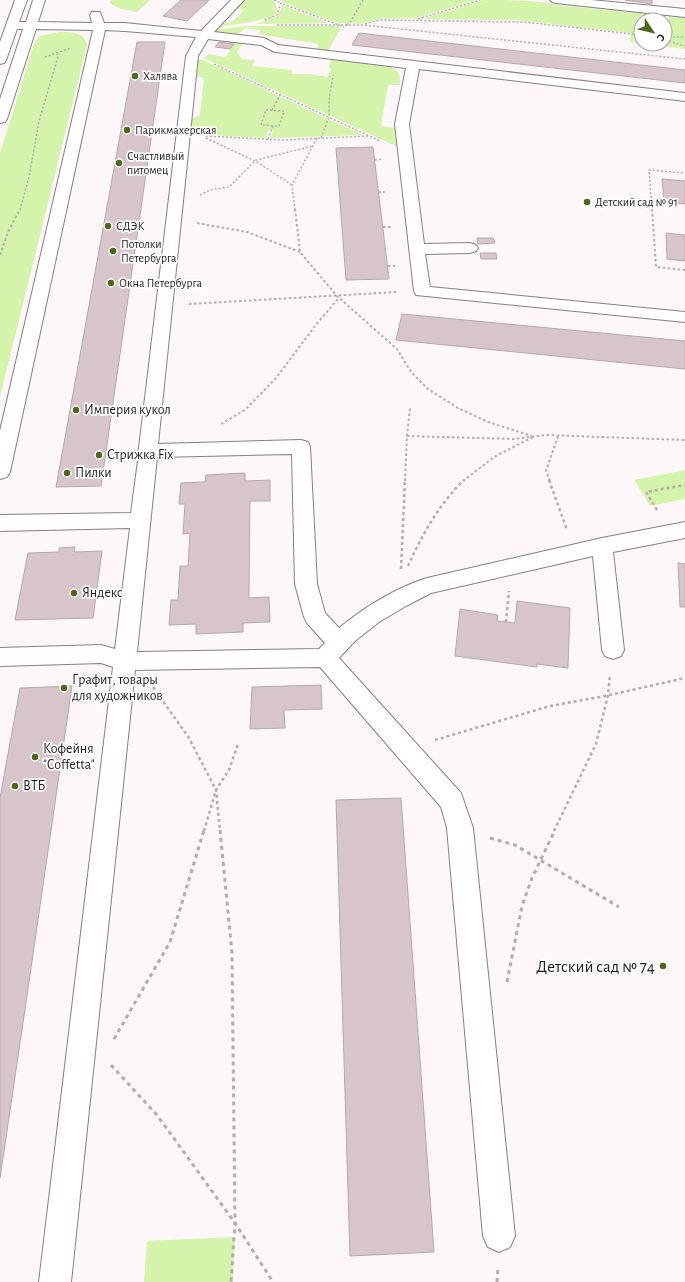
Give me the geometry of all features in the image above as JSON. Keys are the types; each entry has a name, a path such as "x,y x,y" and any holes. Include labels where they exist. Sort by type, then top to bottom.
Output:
{"street":[{"path":"0,60 21,0"},
{"path":"0,119 39,0"},
{"path":"55,1282 92,1058 125,661 163,306 192,56 204,36 238,0"},
{"path":"556,0 685,14"},
{"path":"12,25 98,21 125,27 264,42 275,48 413,66 685,97"},
{"path":"0,472 98,21"},
{"path":"413,66 402,124 422,291 685,317"},
{"path":"0,78 13,77"},
{"path":"417,249 470,248"},
{"path":"147,451 301,447 306,584 314,617 331,650 407,751 452,801 460,828 499,1236"},
{"path":"0,523 141,520"},
{"path":"0,657 101,654 125,661 331,650 402,589 427,586 602,546 678,531"},
{"path":"602,546 613,650"}],"path":[{"path":"274,0 311,16 344,27"},
{"path":"347,25 364,0"},
{"path":"415,20 480,0"},
{"path":"259,22 277,15 281,3"},
{"path":"363,25 379,20 524,22 633,34"},
{"path":"271,25 363,25 685,59"},
{"path":"673,37 685,36"},
{"path":"673,42 685,46"},
{"path":"0,254 8,232 20,211 29,177 39,121 58,57 57,54"},
{"path":"321,138 329,117 329,100 334,55"},
{"path":"192,56 204,60 406,153"},
{"path":"272,110 280,95"},
{"path":"266,110 272,110 284,111 279,126 261,125 266,110"},
{"path":"268,139 273,126"},
{"path":"292,185 255,161 203,136 268,139 370,136"},
{"path":"300,252 292,185 317,138"},
{"path":"175,202 187,202 210,190 229,187 255,161 314,146"},
{"path":"685,172 649,170 656,268 685,270"},
{"path":"173,219 247,232 300,252 337,296 397,349 411,372 428,389 458,408 488,422 507,429 535,436"},
{"path":"163,306 383,292 422,291"},
{"path":"182,451 190,442 246,410 276,378 315,326 337,300 337,296"},
{"path":"402,589 407,436 410,408"},
{"path":"407,436 514,439 535,436 558,436 685,440"},
{"path":"402,589 419,543 450,495 481,466 504,451 535,436"},
{"path":"558,436 546,471 575,553"},
{"path":"678,531 646,492 685,485"},
{"path":"506,622 507,607"},
{"path":"507,983 522,906 532,878 596,744 608,695 613,650"},
{"path":"125,661 157,690 189,738 216,790 232,953 235,1223 231,1282"},
{"path":"407,751 448,735 550,706 685,678"},
{"path":"238,744 230,770 216,790 170,942 92,1058 157,1115 235,1223 273,1282"},
{"path":"460,828 515,845 619,907"}],"green space":[{"path":"111,0 150,0 137,12 121,9 111,4 109,2"},
{"path":"243,0 272,0 275,2 277,11 274,16 267,18 216,27 219,24 232,22 244,10 236,7"},
{"path":"279,0 476,0 416,18 379,19 361,24 338,23"},
{"path":"483,0 531,1 628,12 632,10 645,12 633,12 633,42 630,42 631,33 516,20 423,19"},
{"path":"282,6 329,23 256,24 278,16"},
{"path":"673,16 685,18 685,49 673,47"},
{"path":"246,26 337,26 341,28 328,51 316,49 319,44 258,34 261,30 245,28 238,35 218,32 216,30"},
{"path":"59,32 80,35 86,41 87,45 0,397 0,153 35,41 40,36"},
{"path":"228,40 244,42 237,52 242,59 255,60 252,66 292,70 291,74 309,74 327,77 331,69 329,68 331,57 391,67 396,70 399,74 400,85 388,85 381,126 395,128 398,147 204,58 209,54 226,57 234,44 229,43"},
{"path":"197,59 203,60 363,135 271,138 273,130 269,129 266,138 188,134 190,120 200,115 204,78 194,76"},
{"path":"685,470 685,499 650,506 634,480"},
{"path":"234,1237 233,1282 144,1282 147,1241"}],"building":[{"path":"181,0 209,0 187,21 163,16"},
{"path":"625,0 652,0 652,4"},
{"path":"359,33 685,70 685,83 352,45"},
{"path":"137,42 165,42 101,486 56,487"},
{"path":"219,42 234,44 230,49 215,47"},
{"path":"373,147 389,279 346,280 336,148"},
{"path":"662,179 685,181 685,204 664,202"},
{"path":"666,233 685,235 685,261 667,259"},
{"path":"477,238 493,238 495,243 478,244"},
{"path":"480,253 496,253 497,259 481,259"},
{"path":"402,314 685,341 685,369 396,340"},
{"path":"245,473 245,481 270,480 270,501 250,501 249,598 269,597 270,622 243,623 243,632 196,634 196,624 169,625 171,600 178,600 180,566 188,566 190,533 183,534 185,504 179,504 181,483 205,482 206,475"},
{"path":"75,547 74,552 102,551 93,618 15,620 28,553 59,552 59,548"},
{"path":"678,563 685,564 685,607 680,607"},
{"path":"517,601 570,608 568,668 537,664 537,667 455,656 460,609 498,615 497,621 515,623"},
{"path":"321,685 322,709 284,710 285,728 250,729 252,687"},
{"path":"72,686 0,1178 0,798 20,688"},
{"path":"401,798 434,1252 350,1256 336,800"}],"place":[{"name":"Халява","path":"135,76"},
{"name":"Парикмахерская","path":"127,130"},
{"name":"Счастливый питомец","path":"119,163"},
{"name":"Детский сад № 91","path":"587,202"},
{"name":"СДЭК","path":"108,226"},
{"name":"Потолки Петербурга","path":"113,251"},
{"name":"Окна Петербурга","path":"111,283"},
{"name":"Империя кукол","path":"76,410"},
{"name":"Стрижка Fix","path":"99,455"},
{"name":"Пилки","path":"67,473"},
{"name":"Яндекс","path":"74,593"},
{"name":"Графит, товары для художников","path":"64,688"},
{"name":"Кофейня \"Соffettа\"","path":"35,757"},
{"name":"ВТБ","path":"15,786"},
{"name":"Детский сад № 74","path":"663,966"}]}
